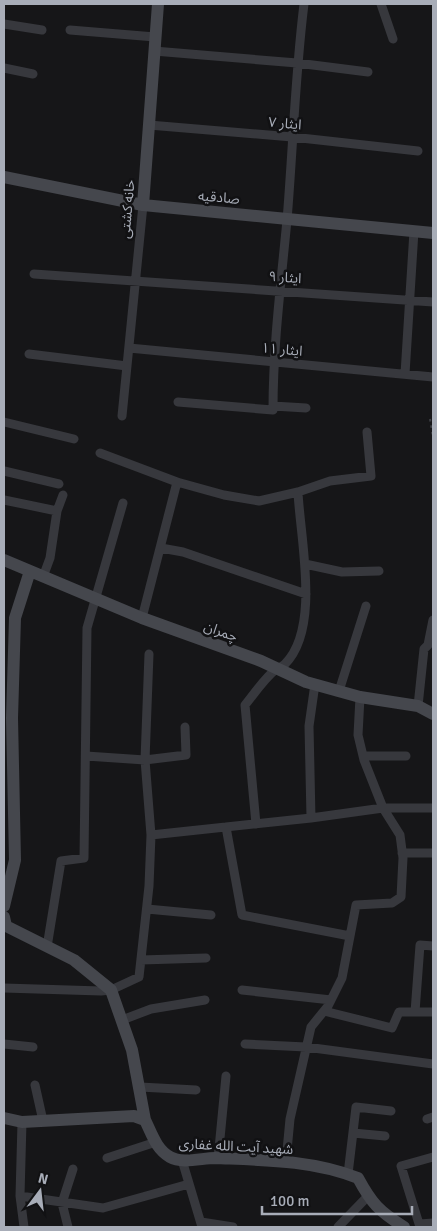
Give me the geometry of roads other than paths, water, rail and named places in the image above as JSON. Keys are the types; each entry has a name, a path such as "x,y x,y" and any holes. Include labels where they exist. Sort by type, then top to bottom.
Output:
{"street":[{"name":"خانه کشتی","path":"122,416 143,205 158,4"},
{"path":"178,402 272,410 273,362 287,219 296,63 304,4"},
{"path":"381,4 393,39"},
{"path":"4,24 42,30"},
{"path":"70,30 155,37"},
{"path":"154,51 296,63 368,72"},
{"path":"4,68 33,74"},
{"name":"ایثار ۷","path":"149,125 292,137 418,151"},
{"name":"صادقیه","path":"4,177 143,205 433,233"},
{"path":"405,374 414,231"},
{"name":"ایثار ۹","path":"34,274 433,302"},
{"name":"ایثار ۱۱","path":"129,348 433,377"},
{"path":"29,354 127,366"},
{"path":"272,406 306,408"},
{"path":"4,422 74,439"},
{"path":"100,454 177,482 224,495 259,500 298,492 330,480 371,476 367,432"},
{"path":"4,472 59,484"},
{"path":"142,618 177,482"},
{"path":"256,824 245,705 275,670 284,665 298,642 306,606 306,594 298,492"},
{"path":"44,577 50,558 62,495"},
{"path":"4,500 58,511"},
{"path":"47,947 61,860 84,858 87,628 94,598 123,503"},
{"path":"161,548 183,552 306,594"},
{"name":"چمران","path":"4,560 142,618 261,661 275,670 360,697 418,706 433,714"},
{"path":"305,564 342,572 379,571"},
{"path":"4,906 15,860 13,751 15,618 30,571"},
{"path":"339,691 366,606"},
{"path":"418,706 424,649 428,645 433,620"},
{"path":"4,988 61,991 111,990 139,977 147,909 151,835 145,760 149,654"},
{"path":"311,818 308,726 315,684"},
{"path":"286,1161 290,1119 310,1027 324,1011 342,978 356,905 392,903 401,897 402,853 400,835 383,808 363,756 358,735 360,697"},
{"path":"86,756 145,760 186,756 185,727"},
{"path":"363,756 406,756"},
{"path":"151,835 311,818 383,808 433,808"},
{"path":"226,827 242,915 350,936"},
{"path":"402,853 433,853"},
{"path":"147,909 211,915"},
{"path":"4,917 6,926 74,960 111,990"},
{"path":"415,1012 420,945 433,946"},
{"path":"141,960 206,958"},
{"name":"شهید آیت الله غفاری","path":"111,990 132,1050 145,1120 156,1142 171,1158 182,1160 286,1161 348,1174"},
{"path":"242,990 331,1000"},
{"path":"122,1020 151,1009 205,1000"},
{"path":"324,1011 392,1028 399,1012 433,1012"},
{"path":"4,1044 33,1047"},
{"path":"245,1044 306,1047 433,1064"},
{"path":"218,1159 226,1076"},
{"path":"35,1085 43,1121"},
{"path":"140,1087 196,1090"},
{"path":"391,1111 356,1107 348,1174 358,1178 371,1202 385,1216 404,1227"},
{"path":"4,1118 22,1122 134,1116 145,1120"},
{"path":"22,1122 20,1196 24,1227"},
{"path":"353,1133 385,1136"},
{"path":"107,1158 156,1142"},
{"path":"433,1157 401,1166 420,1226 433,1223"},
{"path":"182,1160 202,1225 233,1227"},
{"path":"68,1227 62,1203 73,1169"},
{"path":"20,1196 103,1208 189,1184"},
{"path":"338,1227 368,1196"}]}
